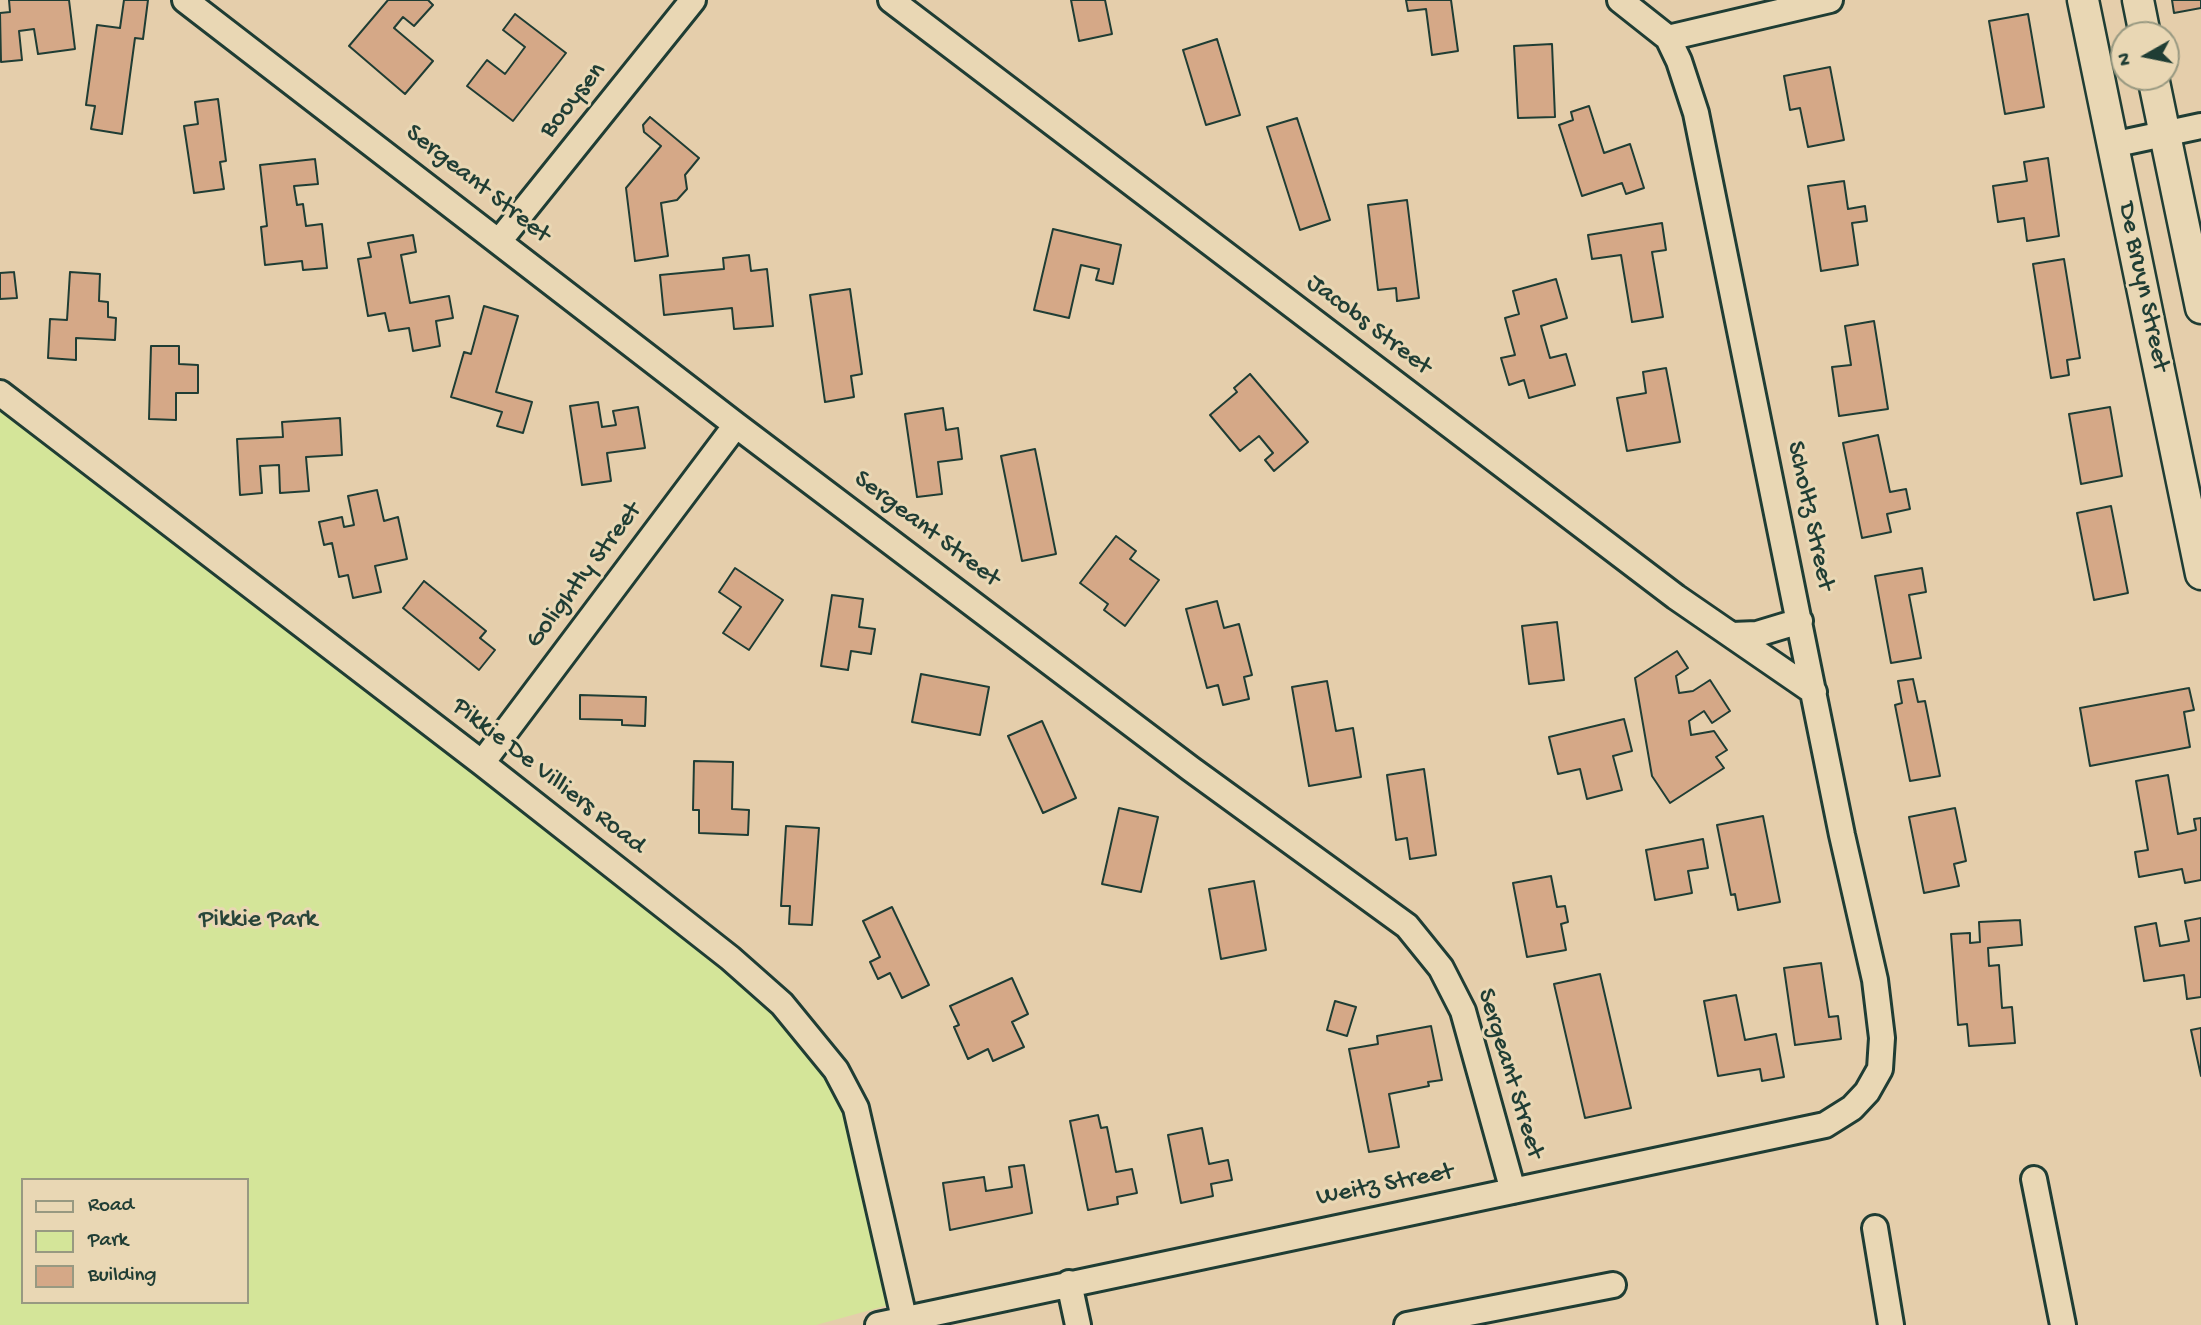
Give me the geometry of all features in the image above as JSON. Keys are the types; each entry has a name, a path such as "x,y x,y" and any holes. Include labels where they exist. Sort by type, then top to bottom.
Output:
{"street":[{"name":"Sergeant Street","path":"185,0 500,240 736,425 1191,769 1407,926 1441,968 1462,1011 1513,1191"},
{"name":"Booysen","path":"500,240 693,0"},
{"name":"Jacobs Street","path":"891,0 1665,589 1814,692"},
{"name":"Scholtz Street","path":"1620,0 1668,38 1679,61 1696,113 1875,980 1882,1038 1880,1069"},
{"path":"1668,38 1830,0"},
{"name":"De Bruyn Street","path":"2083,0 2201,574"},
{"path":"2138,0 2142,21"},
{"name":"De Bruyn Street","path":"2156,91 2201,308"},
{"path":"2112,145 2201,126"},
{"name":"Pikkie De Villiers Road","path":"0,393 482,763 730,958 782,1004 836,1070 856,1108 904,1318"},
{"name":"Golightly Street","path":"482,763 736,425"},
{"path":"1732,635 1757,634 1800,621"},
{"name":"Weitz Street","path":"878,1325 1825,1125 1852,1108 1867,1092 1880,1069"},
{"path":"2034,1179 2063,1325"},
{"path":"1875,1228 1891,1325"},
{"path":"1069,1283 1078,1325"},
{"path":"1407,1325 1458,1319 1613,1285"}],"green space":[{"name":"Pikkie Park","path":"0,400 781,1006 851,1101 900,1302 816,1325 0,1325"}],"building":[{"path":"9,0 69,0 75,49 38,54 34,29 19,31 22,60 1,62 0,13 10,12"},
{"path":"124,0 148,0 143,39 135,38 122,134 91,129 95,106 86,105 97,25 120,28"},
{"path":"388,0 428,0 433,5 414,26 403,17 394,28 433,61 405,94 349,46"},
{"path":"1071,0 1105,0 1112,34 1079,41"},
{"path":"1406,0 1451,0 1458,51 1432,55 1426,9 1408,11"},
{"path":"2172,0 2201,0 2201,8 2174,13"},
{"path":"515,14 566,53 513,121 467,86 487,60 505,74 525,47 503,30"},
{"path":"2028,14 2044,107 2005,114 1989,21"},
{"path":"1217,39 1240,115 1206,125 1183,50"},
{"path":"1552,44 1555,117 1518,118 1514,46"},
{"path":"1830,67 1844,140 1808,147 1800,108 1790,110 1784,76"},
{"path":"218,99 226,161 220,162 224,189 194,193 184,126 198,124 195,102"},
{"path":"1589,106 1604,153 1630,144 1644,188 1626,194 1622,183 1582,196 1559,125 1573,120 1571,112"},
{"path":"650,117 699,158 685,175 687,189 677,200 661,203 668,256 635,261 626,188 661,146 644,132 643,125"},
{"path":"1297,118 1330,220 1300,230 1267,127"},
{"path":"2048,158 2059,236 2027,241 2024,218 1998,222 1993,186 2027,181 2024,162"},
{"path":"315,159 318,184 294,186 297,205 303,204 306,226 322,224 327,268 303,270 302,261 265,265 261,227 267,226 260,165"},
{"path":"1844,181 1848,209 1865,206 1867,221 1852,223 1858,265 1821,271 1808,186"},
{"path":"1407,200 1419,298 1397,301 1396,288 1378,290 1368,205"},
{"path":"1662,223 1666,250 1652,252 1663,317 1632,322 1621,255 1592,259 1588,235"},
{"path":"1053,229 1121,245 1113,284 1096,280 1099,269 1081,265 1069,318 1034,310"},
{"path":"413,235 416,252 401,255 410,303 449,296 453,318 436,321 440,346 413,351 409,328 389,331 385,313 368,316 358,259 371,257 368,243"},
{"path":"749,255 751,271 767,269 773,326 734,329 732,308 664,315 660,275 724,269 723,258"},
{"path":"2064,259 2080,358 2067,360 2069,375 2051,378 2033,264"},
{"path":"14,272 17,298 0,299 0,273"},
{"path":"70,272 100,274 99,301 108,302 108,317 116,318 115,340 76,338 76,360 48,358 50,319 67,320"},
{"path":"1556,279 1567,318 1541,326 1550,358 1566,354 1575,385 1529,398 1524,380 1509,385 1501,358 1515,355 1505,318 1519,314 1513,291"},
{"path":"850,289 862,374 851,376 854,397 825,402 810,295"},
{"path":"484,306 518,316 496,392 532,402 523,433 497,426 502,412 451,397 464,352 471,354"},
{"path":"1874,321 1888,409 1839,416 1832,367 1851,365 1845,326"},
{"path":"151,346 179,346 179,364 198,365 198,393 176,393 176,420 149,419"},
{"path":"1666,368 1680,442 1627,451 1617,398 1646,393 1643,372"},
{"path":"1250,374 1308,442 1274,471 1265,460 1273,453 1259,436 1240,451 1210,415 1237,392 1234,388"},
{"path":"598,402 602,427 616,425 613,411 638,407 645,448 607,453 611,481 582,485 570,406"},
{"path":"2110,407 2122,476 2081,484 2069,414"},
{"path":"943,408 946,430 958,428 962,459 938,462 942,494 917,497 905,414"},
{"path":"340,418 342,455 306,457 309,491 280,493 279,465 260,466 262,493 240,495 237,439 283,437 282,422"},
{"path":"1878,435 1890,492 1906,489 1910,509 1887,514 1891,532 1862,538 1843,443"},
{"path":"1035,449 1056,554 1022,561 1001,456"},
{"path":"377,490 384,521 398,517 407,559 375,566 381,592 353,598 348,575 339,577 332,543 324,545 319,522 342,517 344,527 354,525 348,496"},
{"path":"2111,506 2128,593 2094,600 2077,513"},
{"path":"1116,536 1136,551 1130,559 1159,580 1125,626 1104,610 1108,604 1080,583"},
{"path":"735,568 783,600 749,650 723,633 741,607 719,592"},
{"path":"1922,568 1926,592 1909,595 1921,658 1891,663 1875,576"},
{"path":"424,581 486,631 480,638 495,650 479,670 403,608"},
{"path":"832,595 863,599 859,627 875,629 871,654 851,651 848,670 821,666"},
{"path":"1217,601 1224,628 1239,624 1252,675 1244,677 1249,699 1223,705 1218,685 1207,688 1186,609"},
{"path":"1557,622 1564,680 1529,684 1522,626"},
{"path":"1677,651 1688,668 1676,676 1679,693 1693,691 1710,680 1730,711 1712,723 1704,711 1689,721 1691,735 1714,731 1727,750 1716,757 1724,768 1670,803 1652,776 1635,678"},
{"path":"921,674 989,687 980,735 912,722"},
{"path":"1913,679 1918,702 1925,701 1940,776 1910,781 1895,705 1902,703 1898,681"},
{"path":"1327,681 1336,731 1353,728 1361,777 1309,786 1292,687"},
{"path":"2189,688 2194,710 2184,712 2190,747 2090,766 2080,708"},
{"path":"580,695 646,697 645,726 622,725 622,720 580,719"},
{"path":"1624,719 1632,751 1613,756 1622,790 1587,799 1580,769 1558,774 1549,737"},
{"path":"1042,721 1076,798 1043,813 1008,736"},
{"path":"694,761 733,762 732,809 749,810 748,835 699,833 699,810 693,810"},
{"path":"1424,769 1436,855 1410,859 1407,838 1396,840 1387,775"},
{"path":"2168,775 2178,834 2196,830 2194,819 2201,818 2201,880 2185,883 2182,869 2139,877 2135,852 2148,850 2136,781"},
{"path":"1119,808 1158,817 1141,892 1102,884"},
{"path":"1955,808 1966,861 1954,864 1959,886 1924,893 1909,817"},
{"path":"1763,816 1780,902 1738,910 1735,894 1731,895 1717,825"},
{"path":"786,826 819,828 812,925 789,924 790,906 781,906"},
{"path":"1703,839 1708,868 1688,871 1692,893 1655,900 1646,850"},
{"path":"1551,876 1557,907 1565,906 1568,922 1561,924 1566,950 1527,957 1513,883"},
{"path":"1254,881 1266,950 1221,959 1209,889"},
{"path":"892,907 929,985 902,998 890,973 878,979 870,962 880,957 863,921"},
{"path":"2201,918 2201,997 2187,999 2184,975 2144,981 2135,927 2156,923 2160,946 2189,941 2185,921"},
{"path":"2020,920 2022,945 1988,948 1989,966 1999,965 2002,1008 2012,1007 2015,1043 1969,1046 1967,1024 1958,1025 1951,934 1970,933 1970,943 1980,942 1979,922"},
{"path":"1821,963 1829,1017 1838,1016 1841,1039 1795,1045 1784,968"},
{"path":"1600,974 1631,1108 1585,1118 1554,984"},
{"path":"1012,978 1028,1014 1012,1022 1024,1047 993,1061 988,1049 968,1059 954,1027 959,1025 950,1006"},
{"path":"1736,995 1745,1040 1776,1034 1784,1077 1762,1081 1760,1069 1718,1076 1704,1001"},
{"path":"1335,1001 1356,1007 1347,1036 1327,1030"},
{"path":"1431,1026 1442,1080 1428,1082 1429,1086 1389,1094 1399,1147 1369,1152 1349,1049 1378,1044 1377,1036"},
{"path":"2201,1028 2201,1076 2191,1030"},
{"path":"1098,1115 1101,1128 1107,1127 1116,1172 1132,1169 1137,1193 1117,1197 1118,1204 1088,1210 1070,1121"},
{"path":"1202,1128 1209,1164 1228,1160 1232,1180 1211,1184 1213,1196 1181,1203 1168,1135"},
{"path":"1024,1165 1032,1213 950,1230 943,1183 984,1177 986,1191 1012,1187 1009,1167"}]}
